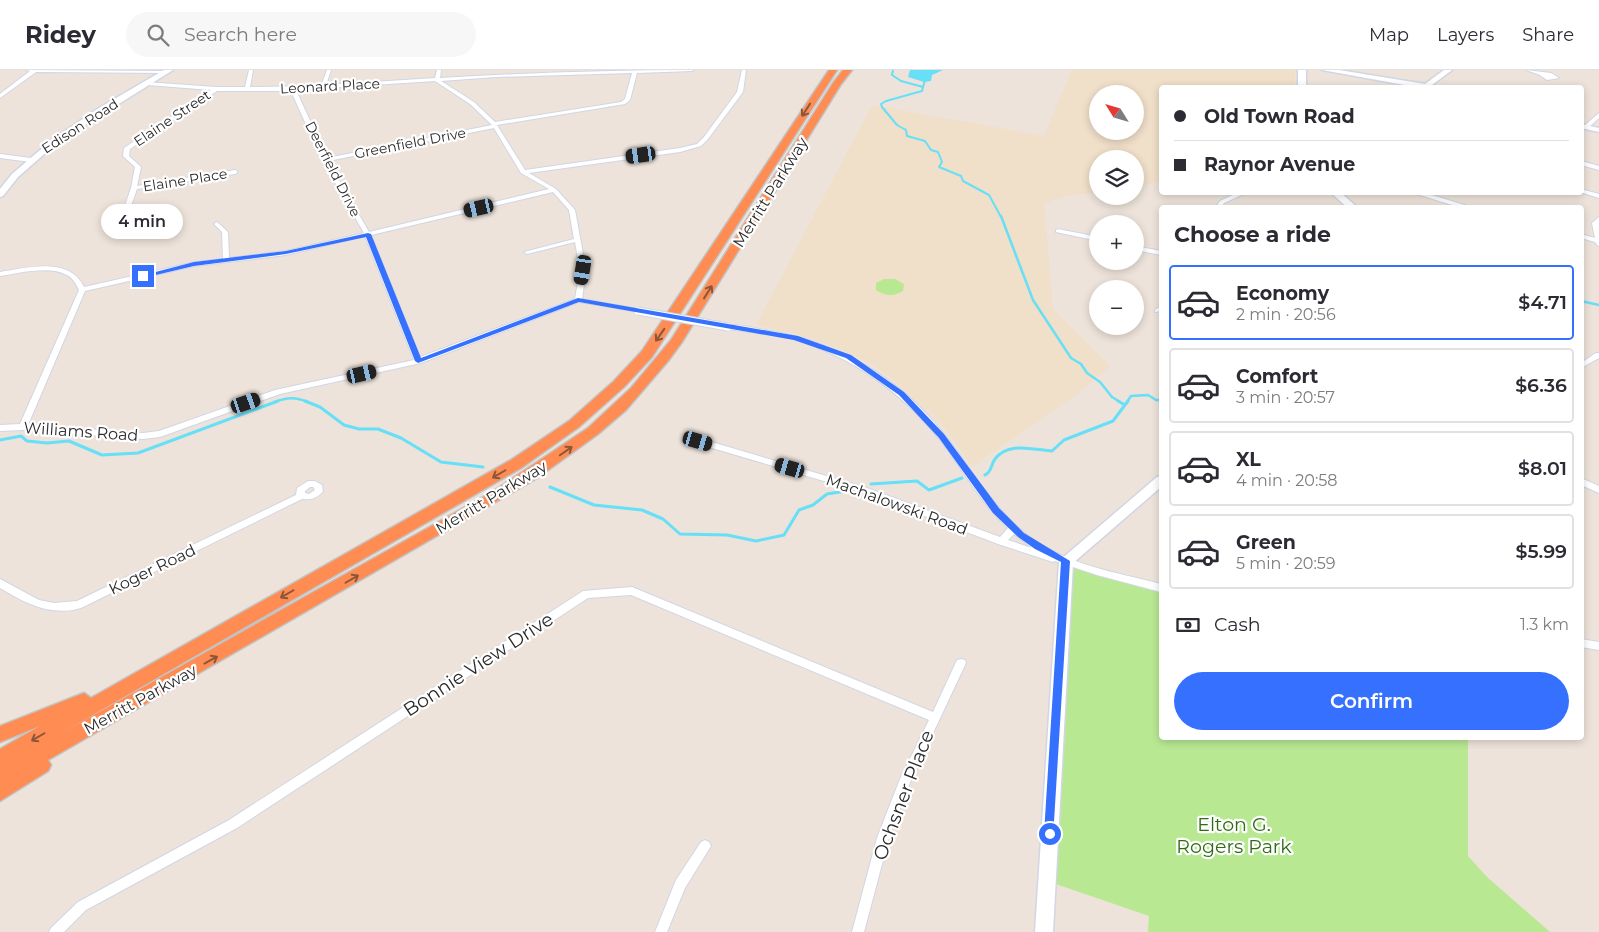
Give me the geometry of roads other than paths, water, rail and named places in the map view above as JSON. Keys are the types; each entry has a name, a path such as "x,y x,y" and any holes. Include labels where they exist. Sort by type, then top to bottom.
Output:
{"highway":[{"name":"Merritt Parkway","path":"0,759 516,464 574,424 601,401 641,360 661,334 833,70"},
{"name":"Merritt Parkway","path":"0,777 117,713 525,477 590,433 622,406 647,380 676,342 837,83 848,70"},
{"path":"0,734 81,703 148,666 171,660"},
{"path":"0,792 67,749 117,713"}],"main road":[{"path":"1302,70 1302,85"},
{"path":"1326,70 1428,85 1448,70"},
{"name":"Edison Road","path":"0,194 15,174 51,143 168,71"},
{"path":"1584,126 1599,130"},
{"path":"1338,195 1350,205"},
{"path":"1044,932 1066,561 1159,482"}],"street":[{"path":"28,70 168,71"},
{"path":"0,96 35,70"},
{"path":"247,89 251,70"},
{"path":"323,86 329,70"},
{"path":"439,70 436,80 472,103 494,125 523,172 554,190 572,210 583,270 578,300 795,338 848,357 901,393 941,436 996,510 1014,528 1038,547 1066,561 1159,587"},
{"name":"Leonard Place","path":"148,83 216,88 293,89 436,80 496,73 635,73 692,70"},
{"path":"523,172 680,150 699,145 740,92 744,70"},
{"path":"1528,70 1542,74"},
{"name":"Greenfield Drive","path":"325,160 494,125 624,103 627,100 635,73"},
{"name":"Elaine Street","path":"129,226 123,220 134,188 138,167 126,156 127,148 216,88"},
{"name":"Deerfield Drive","path":"293,89 325,160 368,234 418,361"},
{"path":"1584,126 1599,115"},
{"path":"0,156 31,160"},
{"path":"1584,164 1599,168"},
{"name":"Elaine Place","path":"134,188 235,172"},
{"path":"82,290 194,264 286,253 554,190"},
{"path":"1584,192 1599,196"},
{"path":"1220,205 1222,202 1238,195"},
{"path":"1424,195 1460,205"},
{"path":"1584,237 1598,242 1595,223 1599,219"},
{"path":"218,224 224,232 226,260"},
{"path":"1058,231 1089,237"},
{"path":"527,252 576,240"},
{"path":"1144,250 1159,253"},
{"path":"0,274 59,269 72,273 80,279 82,290 23,427"},
{"name":"Williams Road","path":"0,428 23,427 143,436 160,434 278,392 418,361 578,300"},
{"path":"1584,364 1596,358"},
{"name":"Machalowski Road","path":"698,441 864,490 1001,542 1046,557 1066,561"},
{"path":"1584,482 1599,490"},
{"name":"Koger Road","path":"0,583 40,606 57,608 78,605 301,496"},
{"path":"1001,542 1014,528"},
{"name":"Bonnie View Drive","path":"55,932 82,906 233,824 586,594 632,592 934,717"},
{"path":"1584,644 1599,646"},
{"name":"Ochsner Place","path":"858,932 883,838 906,779 961,663"},
{"path":"661,932 680,884 705,846"}],"water":[{"path":"910,70 943,70 932,75 931,81 924,82 908,77"}],"waterway":[{"path":"893,70 892,75 901,81 923,87"},
{"path":"925,80 922,91 886,101 881,104 882,107 897,125 906,130 907,136 925,141 931,150 938,152 942,162 939,167 961,176 963,181 989,195 1001,217"},
{"path":"1001,216 1033,300 1071,358 1081,364 1087,373 1100,382 1112,397 1120,402"},
{"path":"1584,302 1599,305"},
{"path":"1127,402 1131,396 1148,395 1159,400"},
{"path":"278,401 292,398 305,401"},
{"path":"0,440 21,436 27,441 47,443 69,441 102,455 138,453 278,401"},
{"path":"305,401 320,407 344,425 359,429 378,429 401,438 441,462 483,467"},
{"path":"1118,401 1125,405"},
{"path":"1125,405 1128,401"},
{"path":"985,475 989,472 1000,453 1014,448 1052,451 1064,440 1113,421 1125,405"},
{"path":"871,484 917,481 929,490 962,478"},
{"path":"550,487 594,505 642,510 663,519 680,534 727,535 756,541 784,535 799,510 813,505 827,494 846,491"}],"park label":[{"name":"Elton G. Rogers Park","path":"1234,835"}]}
